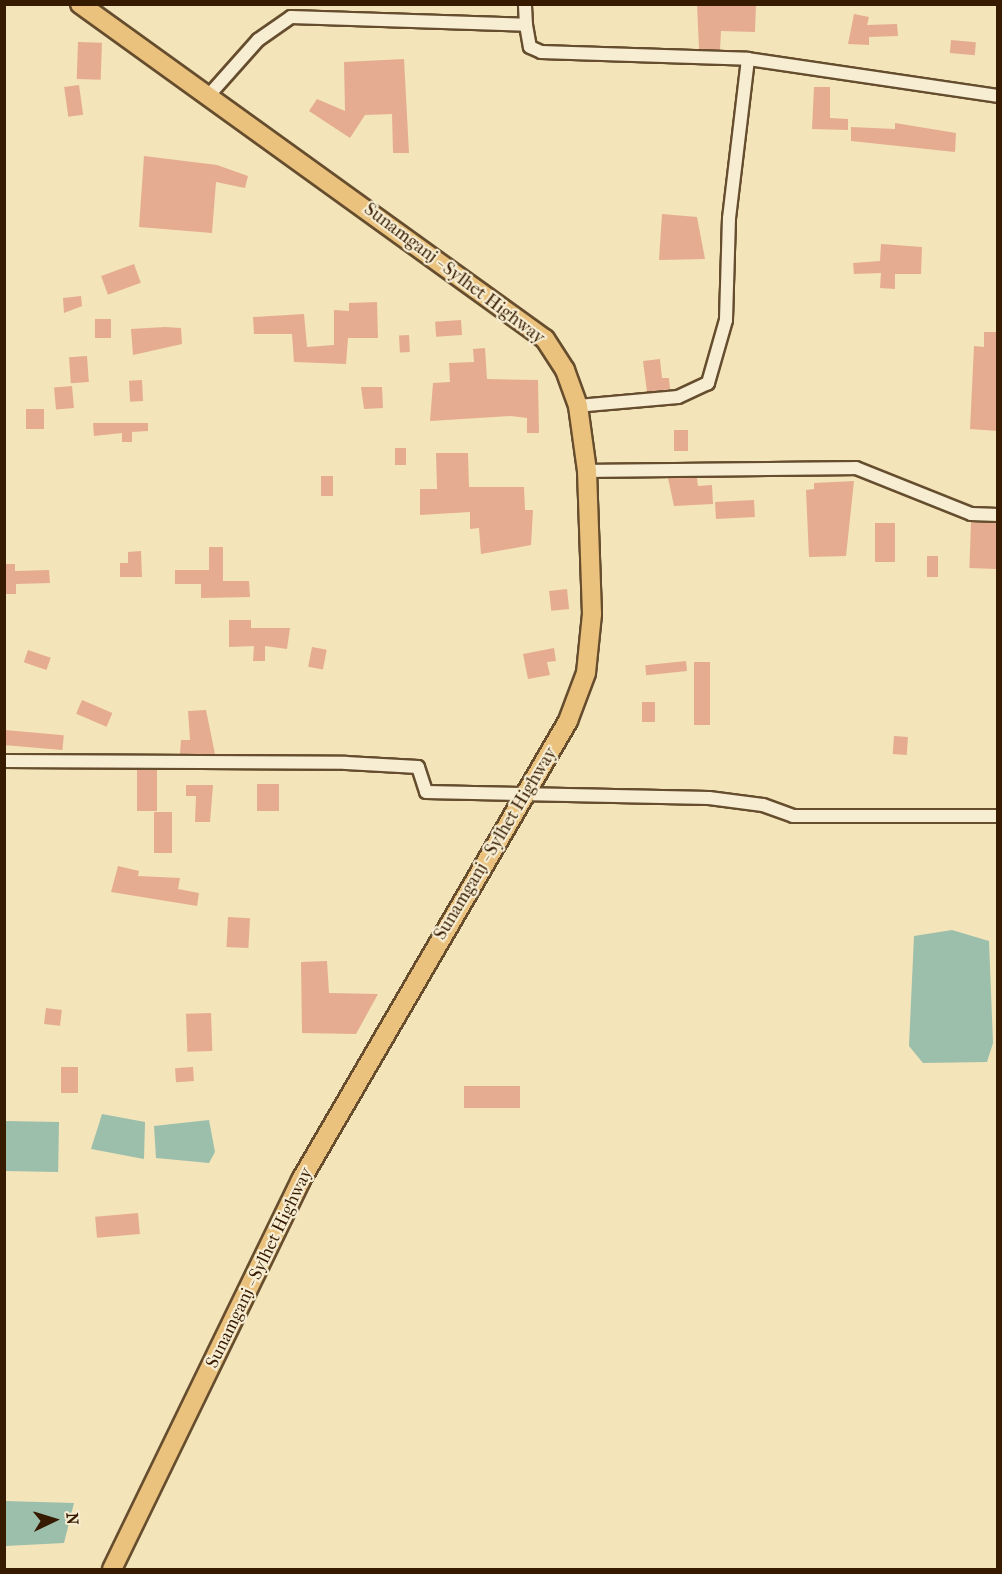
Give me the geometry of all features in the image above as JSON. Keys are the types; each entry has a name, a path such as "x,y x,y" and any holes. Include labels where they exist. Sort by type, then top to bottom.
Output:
{"main road":[{"name":"Sunamganj - Sylhet Highway","path":"80,4 210,94 545,339 565,370 578,406 586,471 591,614 586,673 530,793 453,913 301,1180 112,1569"}],"street":[{"path":"525,4 530,47 541,52 748,59 998,96"},
{"path":"210,94 258,40 291,17 526,26"},
{"path":"578,406 678,397 708,382 726,320 729,218 748,59"},
{"path":"586,471 856,468 971,514 998,514"},
{"path":"4,761 418,767 426,792 708,798 762,805 793,816 998,816"}],"shaded area":[{"path":"952,930 989,941 993,1043 987,1062 923,1063 909,1046 914,936"},
{"path":"102,1114 145,1122 144,1159 91,1149"},
{"path":"209,1120 215,1152 209,1163 156,1158 154,1126"},
{"path":"5,1121 59,1122 58,1172 4,1171"},
{"path":"5,1501 74,1503 64,1543 5,1546"}],"building":[{"path":"697,4 756,4 755,32 721,31 720,50 699,49"},
{"path":"854,14 869,17 867,25 897,24 898,36 869,37 869,45 848,44"},
{"path":"951,40 976,42 975,55 950,53"},
{"path":"78,42 102,43 101,80 77,79"},
{"path":"404,59 409,153 393,153 392,114 365,115 350,138 309,111 317,99 345,111 344,62"},
{"path":"79,85 83,115 68,117 64,87"},
{"path":"814,87 830,87 830,118 848,119 848,130 812,129"},
{"path":"895,123 956,133 955,152 851,141 851,127 895,129"},
{"path":"144,156 217,165 248,176 245,188 216,182 212,233 139,227"},
{"path":"662,214 697,217 705,259 659,260"},
{"path":"881,244 922,247 921,274 895,274 895,289 880,288 881,273 854,274 853,263 880,261"},
{"path":"134,264 141,283 108,295 101,276"},
{"path":"81,296 82,306 64,313 63,298"},
{"path":"377,302 378,338 348,338 346,364 294,362 292,334 254,334 253,317 304,314 307,347 334,345 334,310 349,311 349,303"},
{"path":"95,319 111,319 111,338 95,338"},
{"path":"461,320 462,335 436,337 435,322"},
{"path":"181,328 182,344 133,355 131,329"},
{"path":"984,332 996,332 998,431 970,429 974,346 984,347"},
{"path":"409,335 410,352 400,353 399,336"},
{"path":"485,348 487,379 538,380 539,433 527,433 527,418 511,416 430,421 433,383 450,382 449,363 474,362 473,349"},
{"path":"87,356 89,382 71,383 69,357"},
{"path":"660,359 662,378 669,378 670,389 647,392 643,361"},
{"path":"142,380 143,401 130,402 129,381"},
{"path":"72,386 74,408 56,409 54,388"},
{"path":"361,387 382,387 383,408 364,409"},
{"path":"26,409 44,409 44,429 26,429"},
{"path":"93,423 148,423 148,431 132,432 132,442 122,442 122,433 94,436"},
{"path":"674,430 688,430 688,451 674,451"},
{"path":"395,448 406,448 406,465 395,465"},
{"path":"436,453 468,453 469,487 524,487 525,510 533,510 531,545 481,554 479,528 470,529 470,512 420,515 420,489 437,489"},
{"path":"321,476 333,476 333,496 321,496"},
{"path":"668,478 697,478 698,486 712,485 713,504 674,506"},
{"path":"854,481 846,556 809,557 806,490 814,489 814,483"},
{"path":"754,500 755,517 716,519 715,502"},
{"path":"971,522 998,523 996,569 969,568"},
{"path":"875,523 895,523 895,562 875,562"},
{"path":"209,547 223,547 223,581 249,581 250,597 201,598 201,584 175,584 175,570 209,570"},
{"path":"141,551 142,577 120,577 120,563 128,563 128,552"},
{"path":"927,556 938,556 938,577 927,577"},
{"path":"4,564 15,564 15,571 49,570 50,583 16,584 16,594 4,594"},
{"path":"567,589 569,609 551,611 549,591"},
{"path":"229,620 251,620 251,628 290,628 287,649 265,646 265,661 253,661 254,646 229,647"},
{"path":"312,647 327,650 323,669 308,667"},
{"path":"554,648 556,661 547,662 550,675 528,679 523,654"},
{"path":"28,650 51,658 46,670 24,662"},
{"path":"686,661 687,671 646,675 645,665"},
{"path":"694,662 710,662 710,725 694,725"},
{"path":"82,700 112,713 107,727 76,714"},
{"path":"642,702 655,702 655,722 642,722"},
{"path":"206,710 215,754 180,754 181,740 190,740 188,711"},
{"path":"5,730 64,735 62,750 4,745"},
{"path":"894,736 908,737 907,755 893,754"},
{"path":"137,770 157,770 157,811 137,811"},
{"path":"257,784 279,784 279,811 257,811"},
{"path":"186,785 213,785 210,822 195,822 196,796 186,796"},
{"path":"154,812 172,812 172,853 154,853"},
{"path":"118,866 139,871 138,876 180,878 178,889 199,893 197,906 111,892"},
{"path":"228,917 250,918 248,948 226,947"},
{"path":"327,961 329,993 378,994 356,1034 302,1033 301,962"},
{"path":"46,1008 62,1010 60,1026 44,1024"},
{"path":"211,1013 212,1051 187,1052 186,1014"},
{"path":"61,1067 78,1067 78,1093 61,1093"},
{"path":"193,1067 194,1081 176,1082 175,1068"},
{"path":"464,1086 520,1086 520,1108 464,1108"},
{"path":"138,1213 140,1234 97,1238 95,1217"}]}
